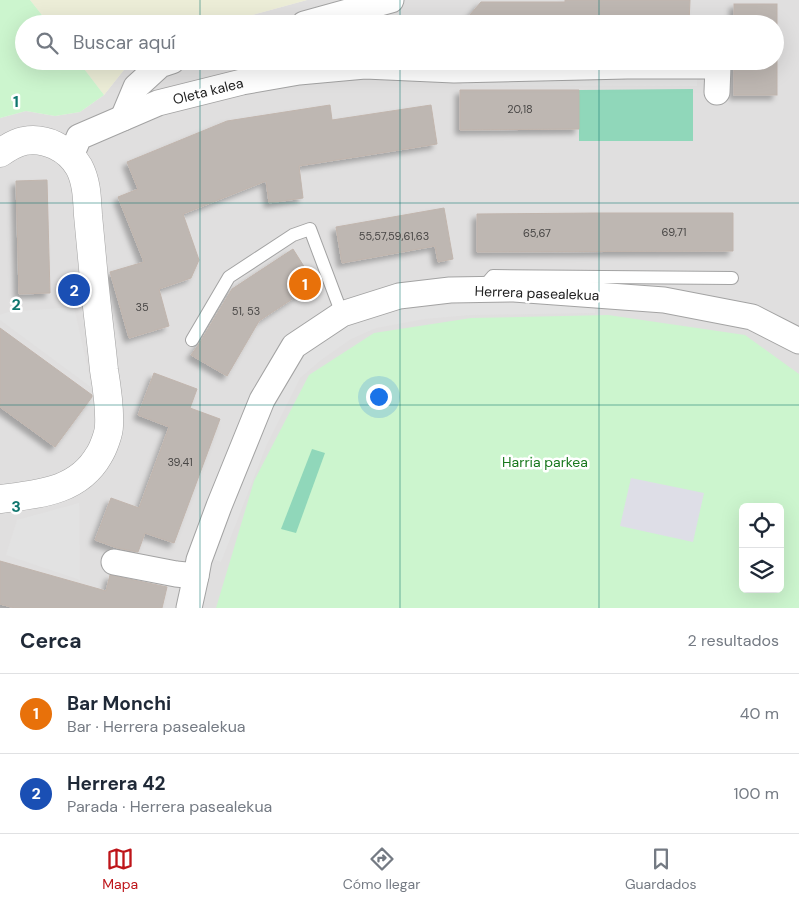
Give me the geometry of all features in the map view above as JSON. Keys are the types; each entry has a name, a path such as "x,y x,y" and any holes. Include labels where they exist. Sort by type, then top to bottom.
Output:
{"street":[{"path":"337,15 391,0"},
{"path":"123,118 136,87 155,70"},
{"name":"Oleta kalea","path":"70,156 78,137 158,103 242,82 321,70"},
{"name":"Oleta kalea","path":"717,92 718,70"},
{"path":"0,153 10,146 24,141 39,141 52,144 70,156 78,167 84,181 108,397 109,428 100,454 88,470 69,485 47,493 2,494"},
{"name":"Herrera pasealekua","path":"189,608 198,560 262,400 294,346 342,314 399,296 450,290 514,289 664,300 752,316 799,341"},
{"path":"114,562 196,576"}],"lane":[{"path":"192,340 229,277 293,235 310,229 342,314"},
{"path":"482,289 493,276 732,278"}],"shaded area":[{"path":"307,0 799,0 799,608 0,608 0,118 26,111 55,116 80,112 104,95 124,70 784,70 784,15 253,15"},
{"path":"697,70 697,86 462,85 461,74"},
{"path":"595,301 595,313 470,315 424,319 376,328 351,339 321,360 300,378 267,444 221,562 207,557 255,438 298,358 323,338 362,319 395,310 459,304"},
{"path":"74,307 92,388 0,320 0,315 8,312"},
{"path":"631,478 704,493 693,542 620,526"},
{"path":"79,503 80,580 6,555 17,520"}],"green space":[{"path":"0,0 30,0 42,15 15,15 15,70 85,70 104,95 80,112 55,116 26,111 0,118"},
{"path":"30,0 307,0 253,15 42,15"},
{"path":"85,70 124,70 104,95"},
{"path":"693,89 693,141 579,141 579,90"},
{"name":"Harria parkea","path":"608,315 745,335 799,374 799,608 216,608 254,481 309,375 374,333 471,318"},
{"path":"312,449 325,453 296,533 281,529"}],"building":[{"path":"565,0 690,0 689,15 470,15 481,2 565,2"},
{"path":"734,4 777,4 777,15 734,15"},
{"path":"734,70 777,70 777,95 734,95"},
{"path":"460,90 579,90 579,129 460,130"},
{"path":"330,105 332,120 431,105 437,144 299,166 303,198 269,203 266,181 183,214 199,260 191,278 159,289 169,326 129,338 110,272 144,262 118,197 138,189 127,162 227,121"},
{"path":"47,180 50,293 19,294 16,181"},
{"path":"444,208 453,259 438,262 435,246 342,263 336,227"},
{"path":"733,213 733,251 477,252 477,214"},
{"path":"293,249 315,284 259,321 227,376 191,355 232,289"},
{"path":"0,328 92,395 55,447 0,407"},
{"path":"154,373 197,389 190,408 220,419 174,543 145,533 138,552 117,548 95,540 111,498 139,508 169,427 138,415"},
{"path":"0,561 106,591 110,575 167,587 162,608 15,608 0,604"}],"place":[{"name":"Bar Monchi","path":"305,284"},
{"name":"Herrera 42","path":"74,290"}]}
